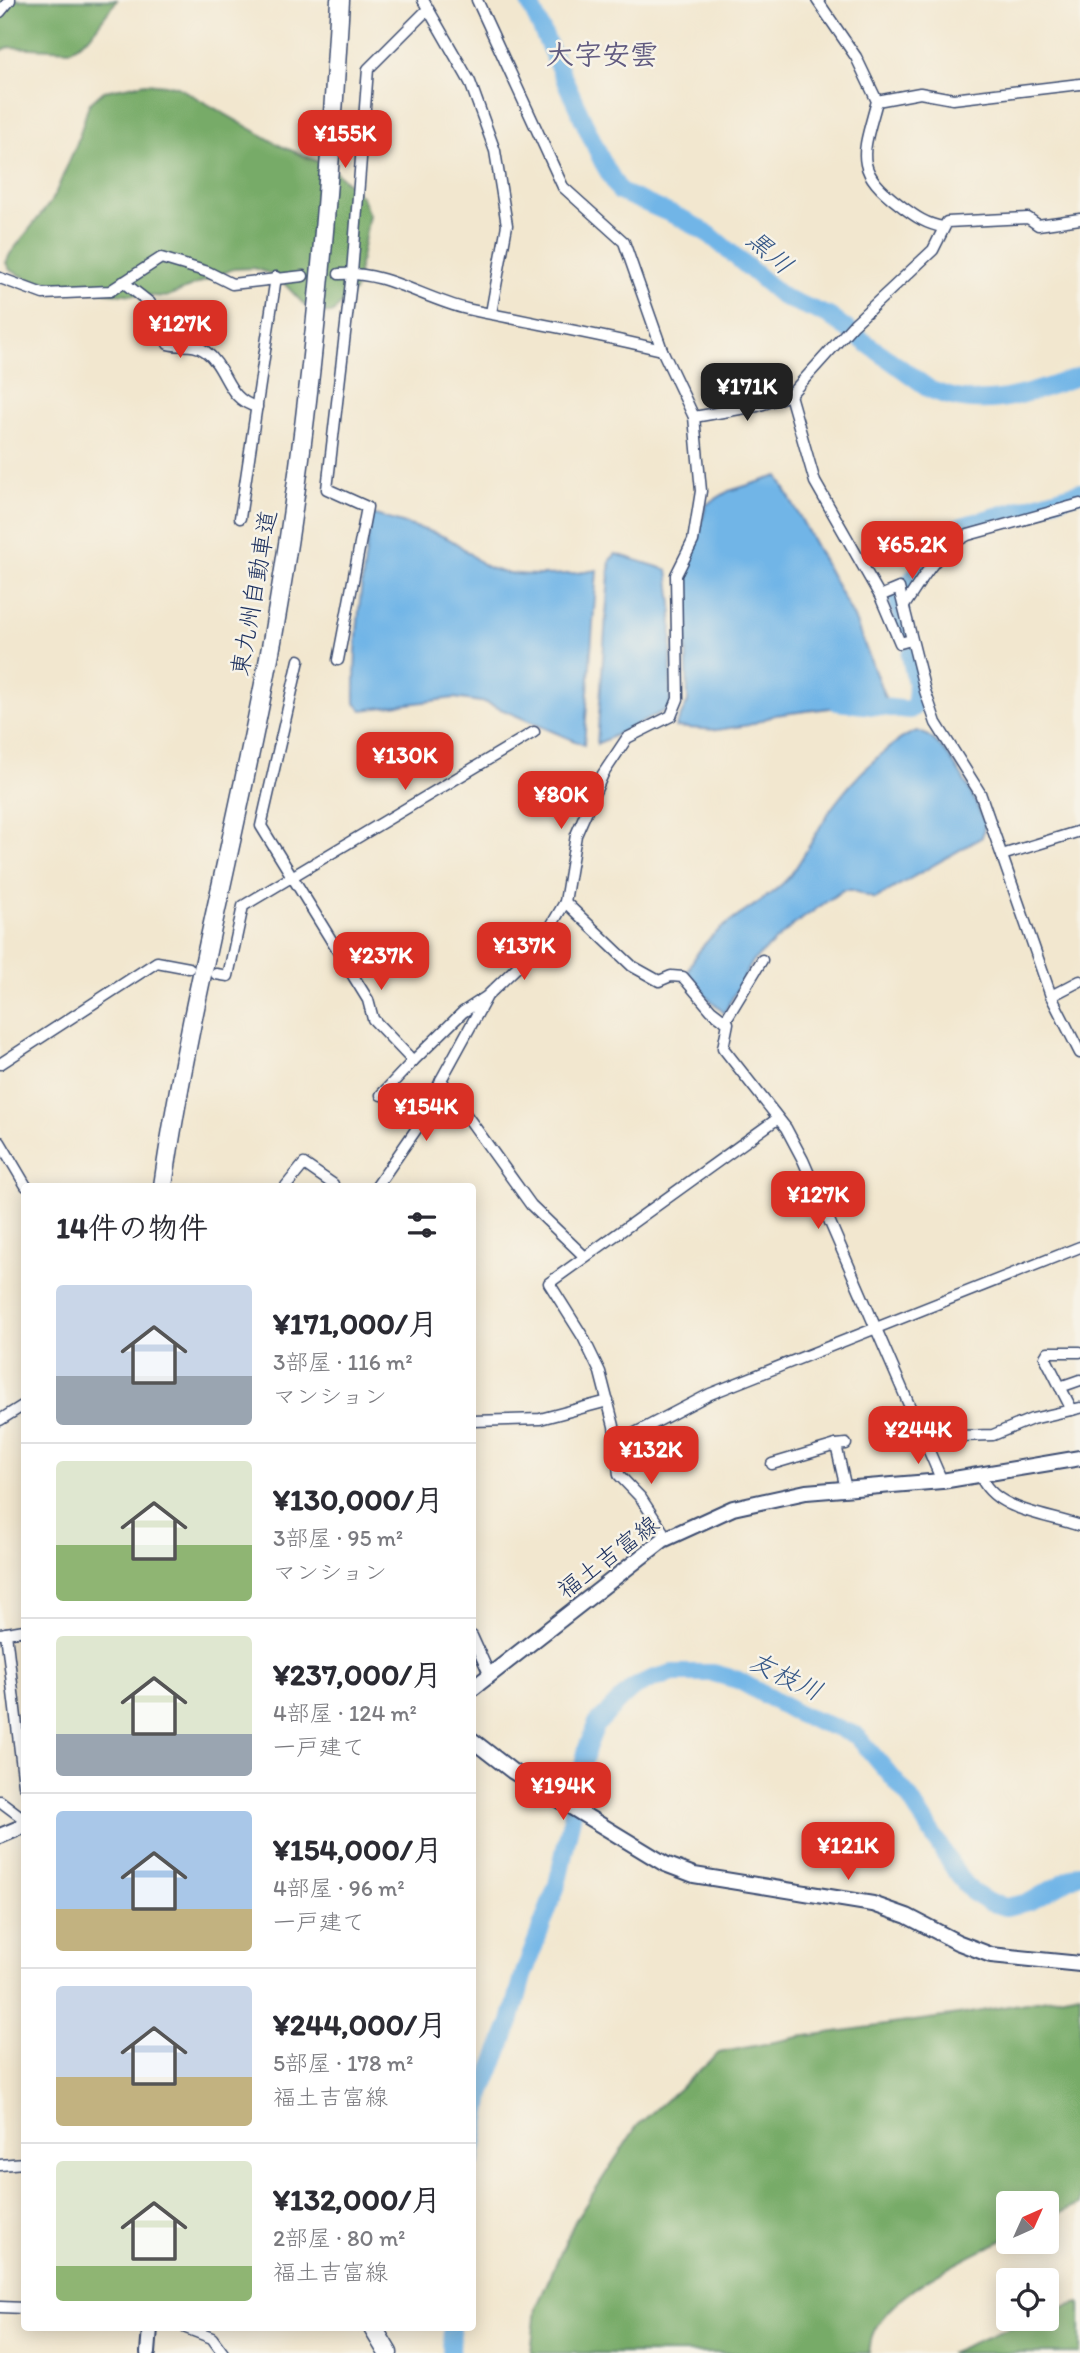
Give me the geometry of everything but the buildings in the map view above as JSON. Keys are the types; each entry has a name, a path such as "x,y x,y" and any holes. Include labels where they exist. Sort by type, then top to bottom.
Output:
{"highway":[{"name":"東九州自動車道","path":"164,1183 203,965 262,694 296,497 319,293 340,0"},
{"path":"375,2331 388,2353"}],"main road":[{"name":"福土吉富線","path":"476,1686 667,1538 733,1508 806,1492 942,1481 1080,1458"},
{"path":"476,1743 512,1771 665,1864 694,1875 873,1904 907,1916 957,1942 991,1955 1080,1964"},
{"path":"0,1836 21,1827"},
{"path":"148,2353 150,2331"}],"street":[{"path":"0,12 10,0"},
{"path":"381,1095 463,1012 486,997 540,945 565,902 576,835 603,774 627,738 671,716 678,699 676,575 693,541 701,491 694,416 662,350 624,242 563,187 477,0"},
{"path":"817,0 856,57 877,101 864,146 868,170 875,186 926,225 943,227"},
{"path":"338,660 367,507 327,489 352,273 368,69 425,5 470,82 495,151 507,225 491,313"},
{"path":"877,101 920,93 953,99 1080,84"},
{"path":"694,416 757,406 790,395 854,324 933,250 947,222 1028,218 1038,225 1080,219"},
{"path":"0,278 43,294 110,291 161,258 208,272 232,284 303,276"},
{"path":"339,274 352,273 388,281 465,308 662,350"},
{"path":"240,518 276,277"},
{"path":"123,282 150,303 168,344 189,344 205,350 236,397 257,407"},
{"path":"790,395 815,482 880,596 900,643 911,640"},
{"path":"904,606 936,558 951,543 968,535 1080,504"},
{"path":"880,596 899,588 911,640 936,723 980,793 1051,996 1080,1053"},
{"path":"299,660 261,826 368,1000 373,1019 413,1061"},
{"path":"216,974 228,976 243,906 534,732"},
{"path":"1002,855 1080,831"},
{"path":"565,902 632,966 659,981 671,976 683,977 728,1023 723,1048 777,1119 803,1160 942,1481"},
{"path":"725,1021 762,960"},
{"path":"0,1064 157,962 189,968"},
{"path":"1051,996 1080,981"},
{"path":"379,1183 424,1118 440,1080 486,997"},
{"path":"440,1080 531,1205 584,1256"},
{"path":"667,1538 641,1497 619,1475 616,1443 600,1372 583,1337 549,1283 777,1119"},
{"path":"0,1142 24,1183"},
{"path":"288,1183 304,1164 332,1183"},
{"path":"616,1443 710,1394 878,1330 1080,1247"},
{"path":"922,1437 993,1435 1032,1419 1076,1409 1060,1387 1045,1357 1048,1352 1080,1352"},
{"path":"1060,1387 1080,1380"},
{"path":"476,1421 540,1419 608,1401"},
{"path":"0,1420 21,1407"},
{"path":"772,1464 841,1444 846,1489"},
{"path":"981,1474 985,1488 1003,1502 1080,1527"},
{"path":"21,1631 3,1634 21,1763"},
{"path":"476,1645 490,1676"},
{"path":"0,1801 21,1817"},
{"path":"0,2165 21,2163"},
{"path":"0,2307 21,2308"},
{"path":"194,2331 212,2338 223,2353"}],"green space":[{"path":"0,0 117,0 90,36 71,50 9,47 0,51"},
{"path":"146,83 176,86 281,146 331,167 362,197 369,215 355,291 332,313 313,314 277,276 254,268 233,269 166,297 109,293 28,279 10,270 6,263 10,254 53,199 77,143 89,104 104,91"},
{"path":"1080,1993 1080,2204 1059,2214 1059,2191 996,2191 996,2243 934,2276 898,2301 874,2331 869,2353 531,2353 536,2308 575,2221 637,2126 719,2053 799,2037 965,2014"},
{"path":"1080,2303 1080,2353 949,2353 1001,2331 1059,2331 1059,2308"}],"water":[{"path":"778,476 854,618 886,700 840,698 837,707 775,715 749,725 717,730 675,727 688,702 684,569 696,545 706,505 729,491"},
{"path":"372,514 447,538 494,570 539,575 597,570 584,745 487,703 454,698 362,710 355,703 359,608"},
{"path":"616,554 668,570 672,604 670,708 597,744 610,560"},
{"path":"917,731 939,745 958,770 985,824 982,837 875,899 852,890 843,890 792,926 753,961 724,1013 705,995 688,972 696,956 718,931 788,878 834,805 851,785 883,752"}],"waterway":[{"name":"黒川","path":"528,0 602,161 620,192 685,220 710,235 783,297 829,316 931,390 951,397 988,400 1024,394 1080,376"},
{"path":"907,587 938,540 955,528 1080,492"},
{"path":"898,601 904,629"},
{"path":"837,702 910,710 915,706 917,689 910,655"},
{"name":"友枝川","path":"476,2134 482,2094 511,2022 523,1976 557,1885 587,1748 596,1725 633,1688 652,1679 673,1673 713,1673 738,1680 800,1715 856,1735 909,1797 958,1875 972,1892 988,1902 1006,1907 1029,1902 1080,1873"},
{"name":"友枝川","path":"451,2353 452,2331"}],"district":[{"name":"大字安雲","path":"602,54"}]}
